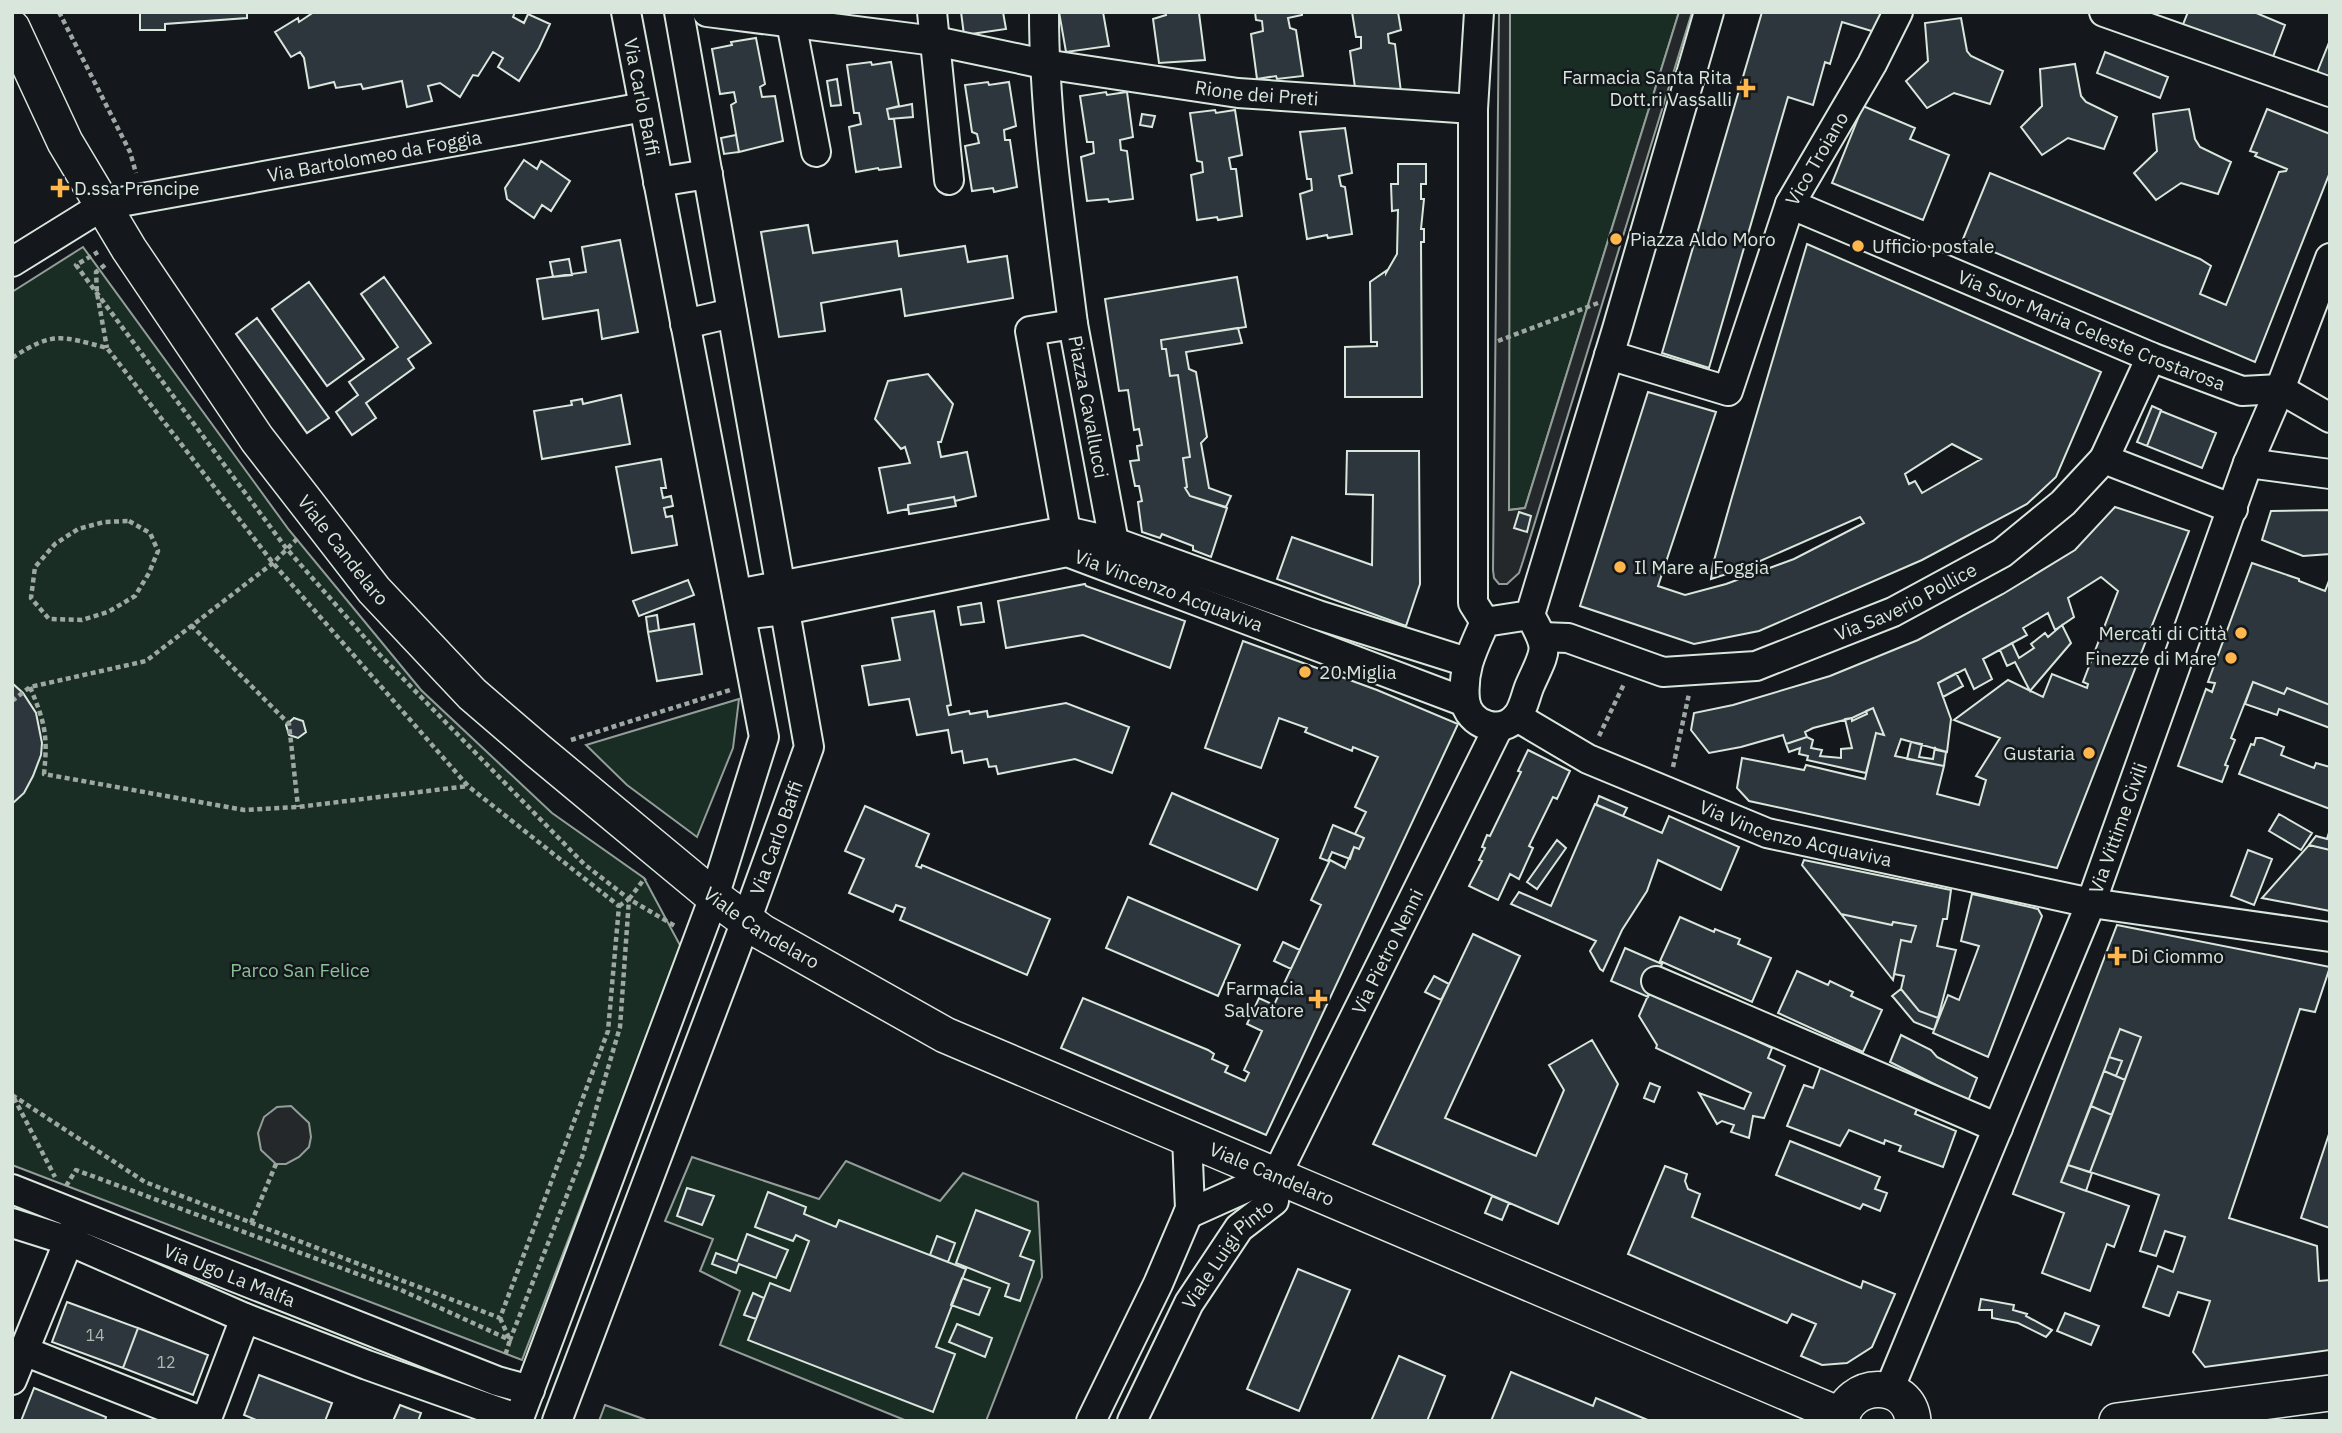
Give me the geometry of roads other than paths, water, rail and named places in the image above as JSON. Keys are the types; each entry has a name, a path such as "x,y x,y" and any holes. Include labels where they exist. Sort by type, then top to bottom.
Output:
{"main road":[{"name":"Viale Candelaro","path":"12,28 65,142 122,236 257,439 374,590 472,694 714,897 772,938 945,1035 1277,1174 1841,1418"},
{"path":"1841,1418 1855,1396 1878,1388 1900,1396 1908,1405 1913,1421"},
{"path":"2117,1421 2205,1415 2330,1393"}],"street":[{"name":"Via Carlo Baffi","path":"519,1420 714,897 764,737 626,12"},
{"name":"Via Carlo Baffi","path":"556,1421 746,921 809,747 679,12"},
{"name":"Rione dei Preti","path":"707,12 789,17 935,40 1044,64 1238,93 1473,109"},
{"path":"932,12 949,180"},
{"path":"1044,12 1044,64 1049,131 1073,324"},
{"path":"1479,12 1473,109 1473,603 1485,622"},
{"path":"1485,622 1467,662 1465,702 1472,715 1484,726 1508,722 1544,654 1536,626 1609,355 1709,12"},
{"name":"Vico Troiano","path":"1609,355 1728,391 1790,204 1872,64 1898,12"},
{"path":"2104,12 2158,21 2330,92"},
{"path":"789,17 816,152"},
{"name":"Via Bartolomeo da Foggia","path":"104,205 644,107"},
{"name":"Via Carlo Baffi","path":"659,182 708,174"},
{"name":"Via Suor Maria Celeste Crostarosa","path":"1790,204 2151,357 2242,391 2280,389"},
{"path":"12,262 104,205"},
{"name":"Via Vittime Civili","path":"1889,1390 2091,903 2248,463 2280,389 2330,258"},
{"path":"685,324 732,313"},
{"name":"Piazza Cavallucci","path":"1066,531 1030,331 1073,324 1109,554"},
{"name":"Via Saverio Pollice","path":"1536,626 1663,673 1756,666 1893,612 2001,553 2063,503 2104,459 2151,357"},
{"path":"2280,389 2330,418"},
{"path":"2104,459 2232,509"},
{"path":"2248,463 2330,474"},
{"name":"Via Vincenzo Acquaviva","path":"782,597 1066,531 1109,554 1465,702"},
{"name":"Via Vincenzo Acquaviva","path":"739,605 1067,552 1109,554 1467,662"},
{"path":"1485,622 1536,626"},
{"name":"Via Vincenzo Acquaviva","path":"1508,722 1588,759 1767,833 2091,903 2330,937"},
{"name":"Via Pietro Nenni","path":"1277,1174 1508,722"},
{"path":"1656,981 1998,1128"},
{"name":"Viale Luigi Pinto","path":"1091,1421 1158,1284 1190,1209 1187,1137"},
{"name":"Viale Luigi Pinto","path":"1188,1214 1277,1174"},
{"name":"Viale Luigi Pinto","path":"1132,1421 1189,1303 1239,1228 1274,1201 1277,1174"},
{"name":"Via Ugo La Malfa","path":"12,1189 75,1217 497,1381 530,1390"},
{"path":"12,1380 75,1217"},
{"name":"Via Ugo La Malfa","path":"12,1223 75,1217 246,1318 519,1420"},
{"name":"Via Ugo La Malfa","path":"24,1351 204,1421 246,1318"},
{"path":"367,1365 380,1335"},
{"path":"550,1336 584,1348"}],"place":[{"name":"Farmacia Santa Rita Dott.ri Vassalli","path":"1746,88"},
{"name":"D.ssa Prencipe","path":"60,188"},
{"name":"Piazza Aldo Moro","path":"1616,239"},
{"name":"Ufficio postale","path":"1858,246"},
{"name":"Il Mare a Foggia","path":"1620,567"},
{"name":"Mercati di Città","path":"2241,633"},
{"name":"Finezze di Mare","path":"2231,658"},
{"name":"20 Miglia","path":"1305,672"},
{"name":"Gustaria","path":"2089,753"},
{"name":"Di Ciommo","path":"2117,956"},
{"name":"Farmacia Salvatore","path":"1318,999"}],"park label":[{"name":"Parco San Felice","path":"300,970"}]}
